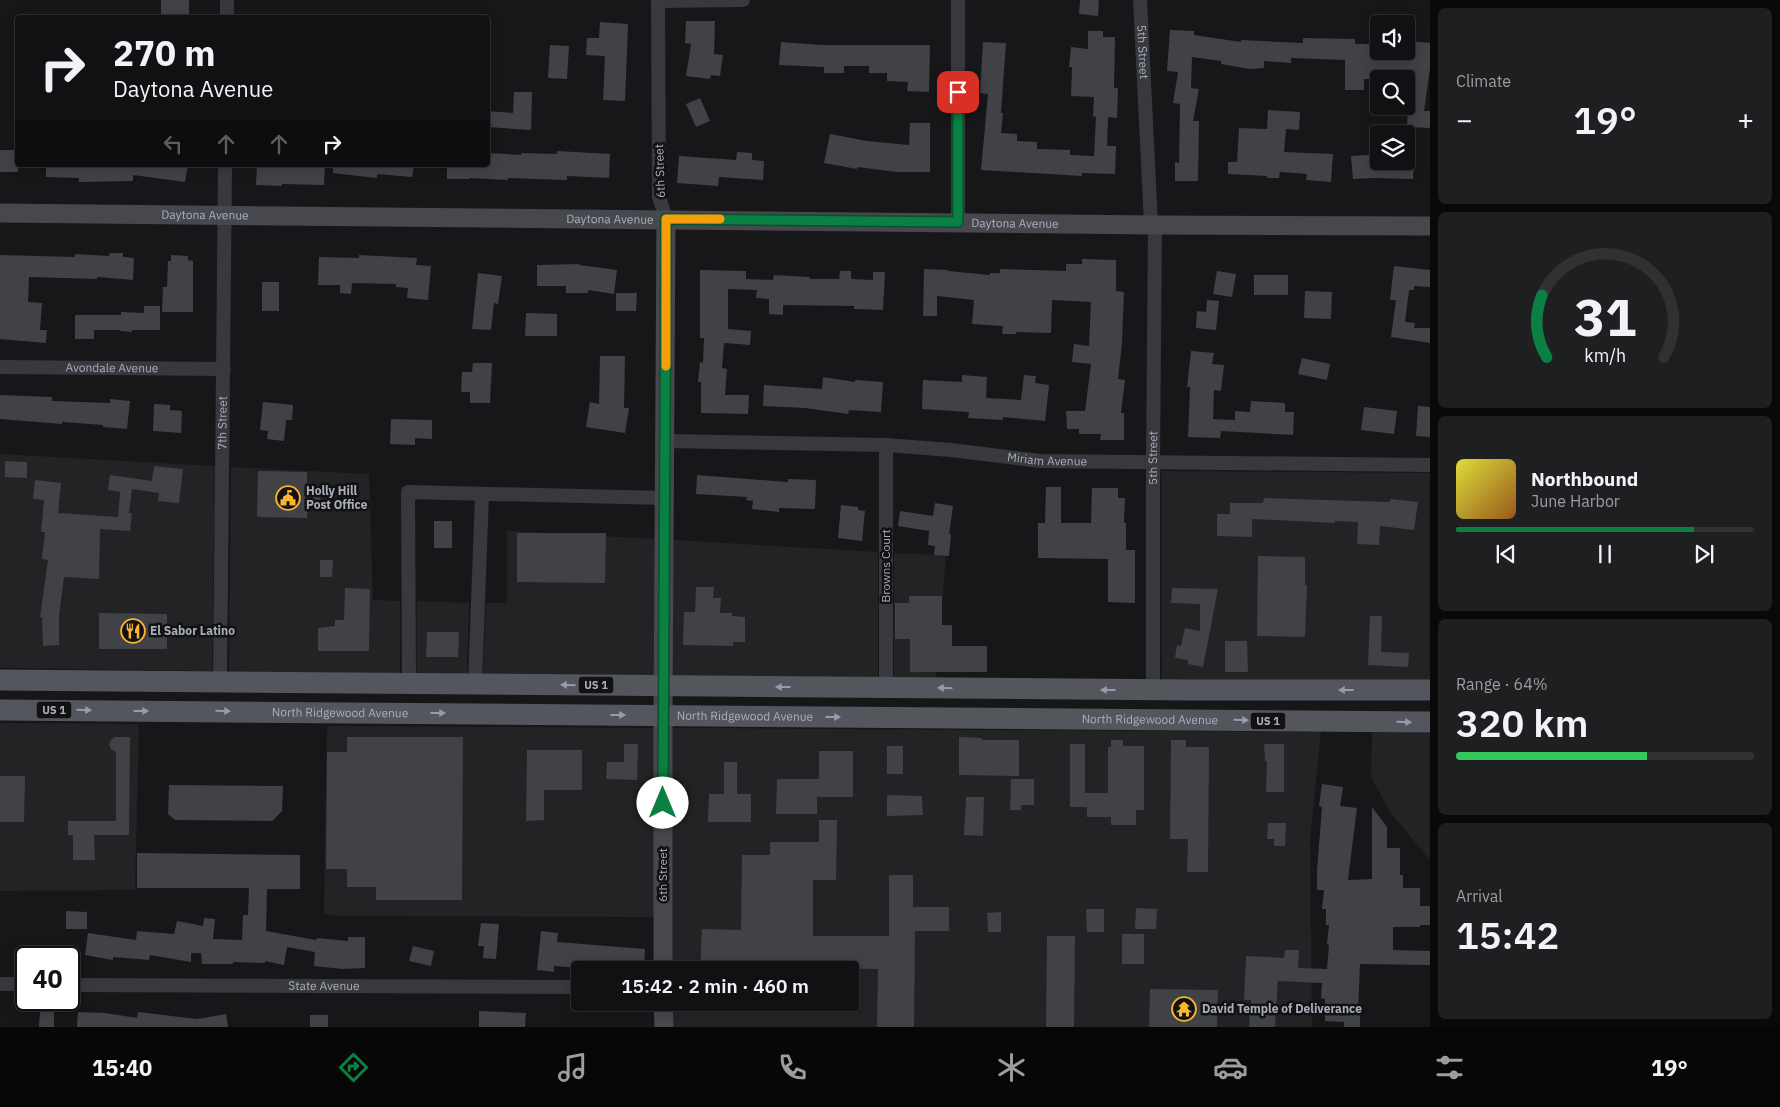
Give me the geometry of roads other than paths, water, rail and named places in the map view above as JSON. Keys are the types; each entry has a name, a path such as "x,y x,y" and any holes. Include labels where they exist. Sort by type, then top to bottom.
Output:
{"main road":[{"name":"US 1","path":"0,680 1153,690 1430,690"},
{"path":"174,711 204,697 220,681"},
{"path":"1105,719 1136,704 1153,690"},
{"path":"1155,720 1160,712 1170,703 1192,690"},
{"name":"North Ridgewood Avenue","path":"0,710 1430,722"}],"street":[{"path":"227,0 227,15"},
{"path":"658,0 743,0"},
{"name":"6th Street","path":"658,0 658,197 666,219 666,441 662,715 663,961"},
{"path":"958,0 958,222"},
{"name":"5th Street","path":"1140,0 1153,224 1153,690"},
{"name":"7th Street","path":"220,681 225,167"},
{"name":"Daytona Avenue","path":"0,213 1430,226"},
{"name":"Avondale Avenue","path":"0,366 224,369"},
{"name":"Miriam Avenue","path":"666,441 886,445 951,450 1036,461 1430,465"},
{"name":"Browns Court","path":"886,445 886,687"},
{"path":"409,683 408,492 665,498"},
{"path":"475,684 482,494"},
{"path":"0,984 15,984"},
{"name":"State Avenue","path":"80,985 571,987"},
{"path":"664,1011 664,1027"}],"place":[{"name":"Holly Hill Post Office","path":"288,498"},
{"name":"El Sabor Latino","path":"133,631"},
{"name":"David Temple of Deliverance","path":"1184,1009"}]}
